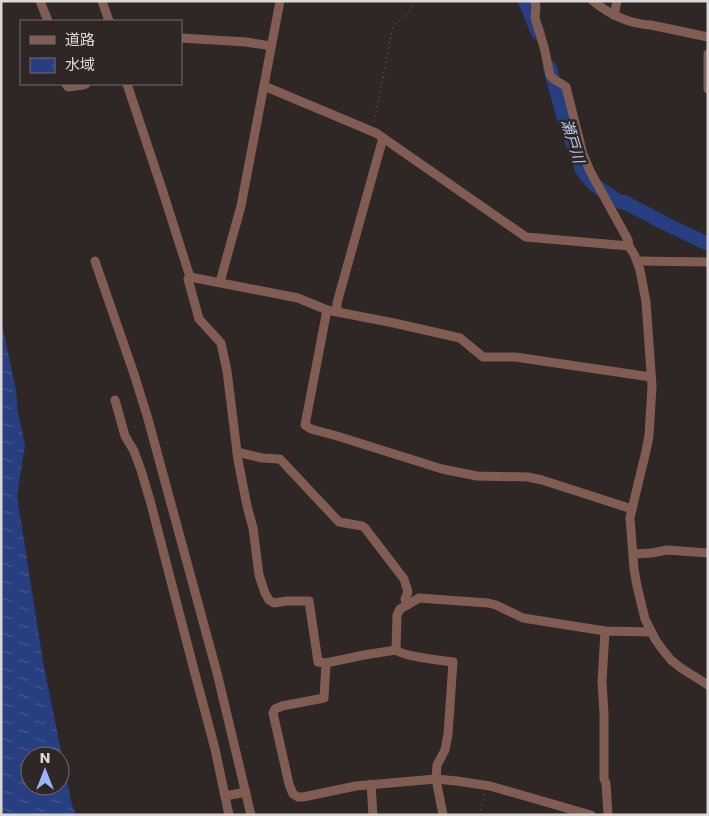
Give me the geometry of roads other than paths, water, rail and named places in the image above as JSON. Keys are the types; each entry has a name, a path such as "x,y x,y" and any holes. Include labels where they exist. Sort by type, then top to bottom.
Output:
{"street":[{"path":"40,1 48,20"},
{"path":"102,1 109,20"},
{"path":"220,282 241,206 280,1"},
{"path":"535,1 534,18 544,47 550,75 566,87 583,154 635,256 640,270 646,302 651,377 649,436 632,508 630,525 637,586 645,619 655,639 671,660 708,685"},
{"path":"593,1 614,15 641,24 708,37"},
{"path":"614,15 616,1"},
{"path":"182,38 246,42 271,46"},
{"path":"708,54 708,89"},
{"path":"67,85 68,87 83,85"},
{"path":"127,85 190,277 188,279 200,319 221,343 227,371 238,460 247,506 254,528 259,575 264,593 274,603 309,601 318,662 326,663 364,654 396,650 413,656 453,662 448,734 445,750 437,765 436,779 443,815"},
{"path":"264,86 372,131 526,237 629,246"},
{"path":"383,138 337,303 332,311 304,425 311,429 442,469 477,476 528,477 632,508"},
{"path":"95,261 148,420 217,673 251,815"},
{"path":"637,261 708,262"},
{"path":"190,277 298,298 332,311 460,338 483,357 515,357 651,377"},
{"path":"115,400 126,436 141,470 151,504 215,749 229,815"},
{"path":"237,452 262,458 280,459 339,522 365,528 404,579 408,592 405,599 407,605"},
{"path":"633,554 667,550 708,554"},
{"path":"396,650 397,615 400,609 419,598 488,603 523,618 605,631 651,632"},
{"path":"605,631 602,682 604,779 609,815"},
{"path":"326,663 324,698 282,706 273,713 289,784 293,794 298,797 356,786 436,779 488,785 591,815"},
{"path":"372,784 373,815"},
{"path":"225,796 246,792"}],"water":[{"path":"1,320 16,390 18,413 25,445 17,496 43,662 60,746 20,746 20,796 70,795 76,815 1,815"}],"waterway":[{"name":"瀬戸川","path":"525,1 538,33"},
{"name":"瀬戸川","path":"550,68 564,119 582,170 593,184 620,202 624,202 708,244"}]}
